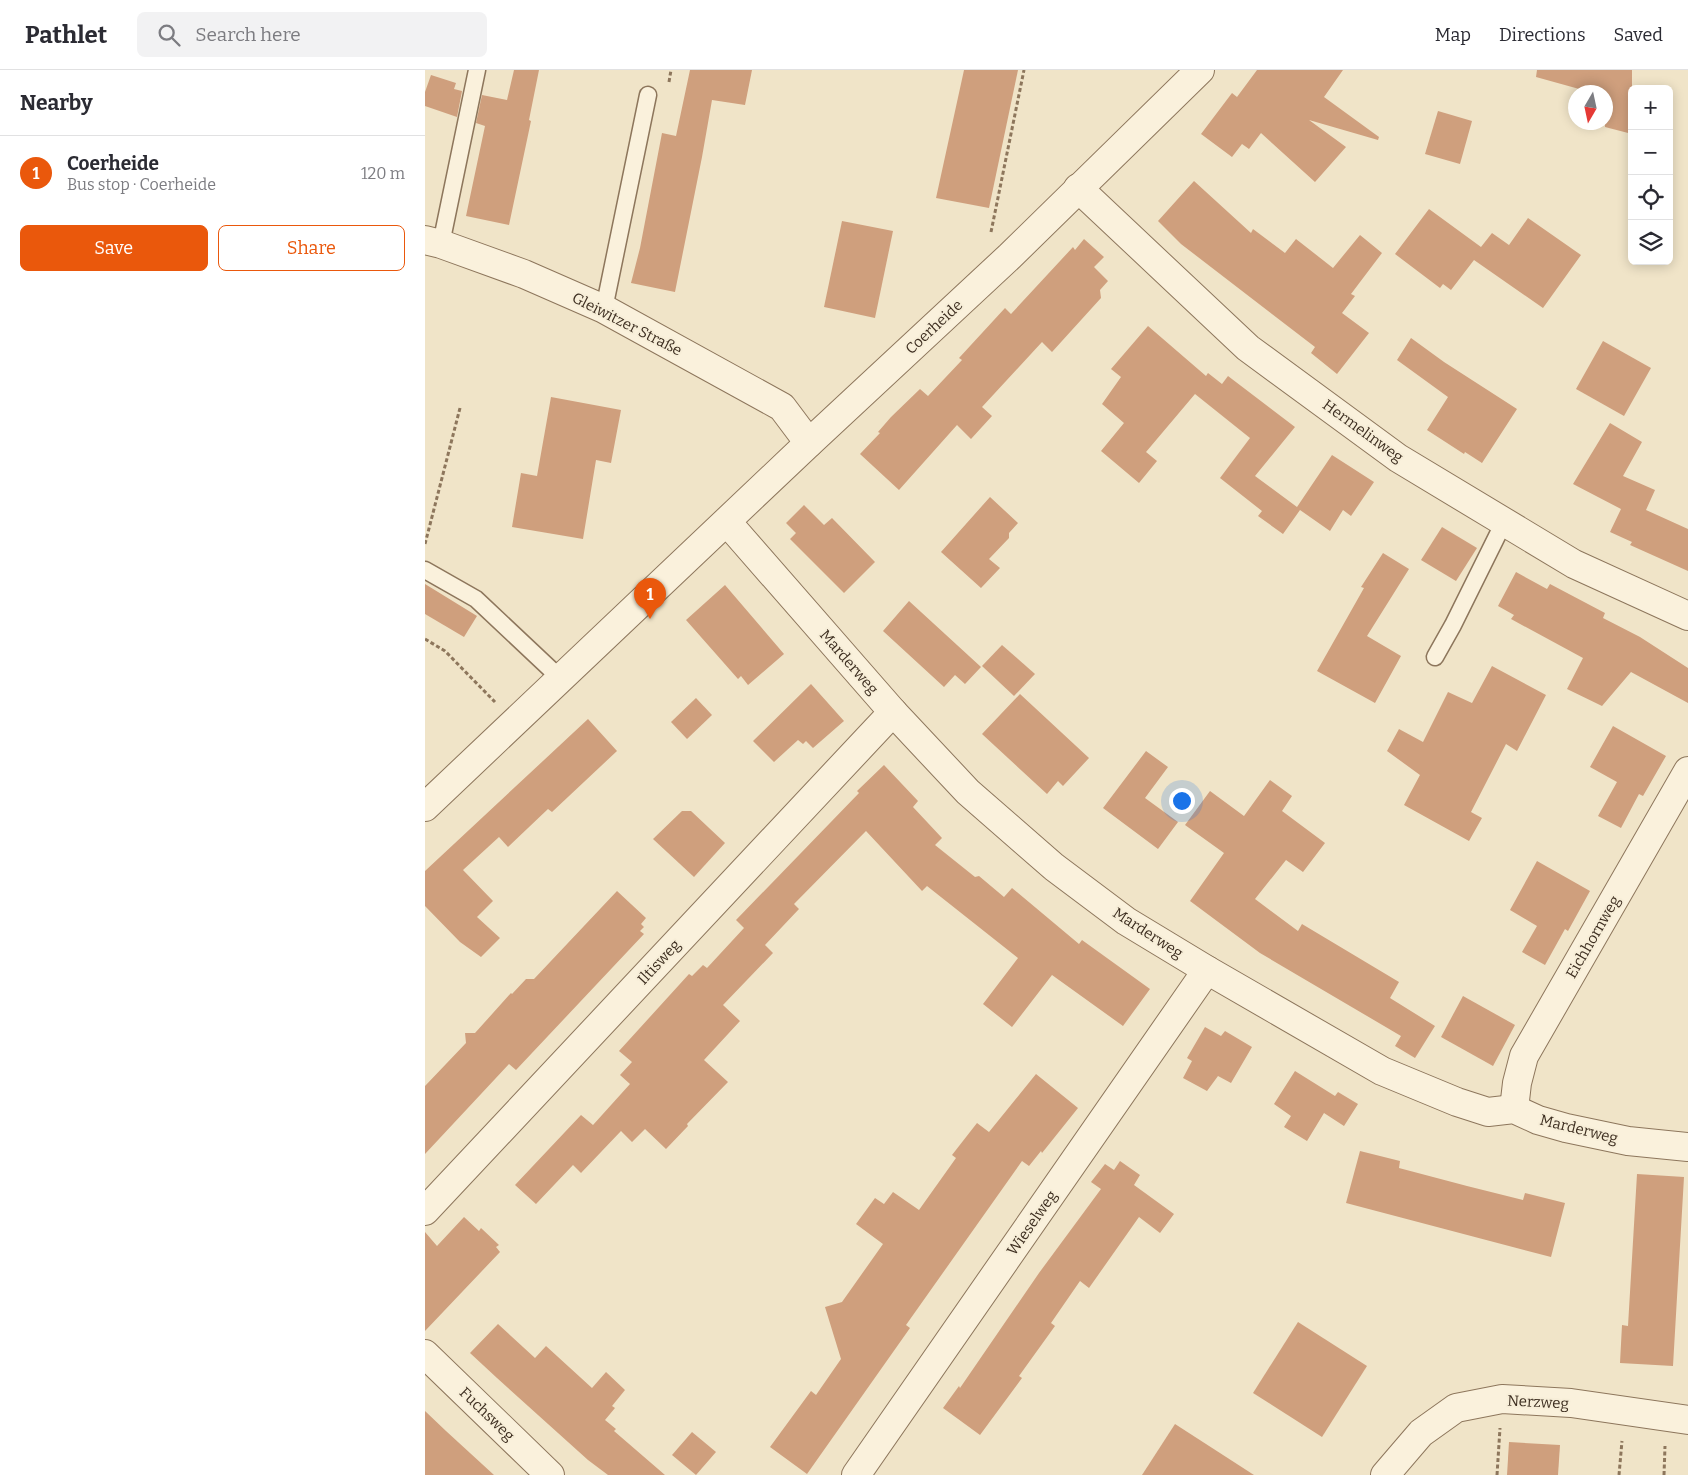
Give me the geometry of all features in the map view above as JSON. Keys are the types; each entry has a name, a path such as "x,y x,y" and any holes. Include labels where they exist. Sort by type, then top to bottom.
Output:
{"street":[{"name":"Coerheide","path":"425,807 809,442 1010,256 1200,70"},
{"name":"Hermelinweg","path":"1078,188 1248,348 1398,458 1573,564 1688,616"},
{"name":"Gleiwitzer Straße","path":"433,242 524,274 604,309 782,407 809,442"},
{"name":"Marderweg","path":"727,522 893,712 968,792 1054,867 1126,921 1382,1071 1457,1102 1488,1112 1514,1109 1538,1120 1566,1128 1627,1141 1688,1147"},
{"name":"Iltisweg","path":"425,1211 893,712"},
{"name":"Eichhornweg","path":"1514,1109 1517,1082 1524,1056 1688,770"},
{"name":"Wieselweg","path":"856,1475 1207,970"},
{"name":"Fuchsweg","path":"425,1354 549,1475"},
{"name":"Nerzweg","path":"1385,1475 1421,1433 1456,1408 1502,1399 1571,1403 1688,1420"}],"lane":[{"path":"433,242 477,70"},
{"path":"604,309 648,95"},
{"path":"1435,657 1504,522"},
{"path":"425,570 476,598 561,679"}],"path":[{"path":"1010,256 991,231 1024,70"},
{"path":"425,544 460,408"},
{"path":"425,639 445,651 515,722"},
{"path":"1497,1475 1502,1399"}],"building":[{"path":"514,70 539,70 529,120 531,121 509,225 466,216 485,126 476,123 482,95 507,100"},
{"path":"690,70 752,70 745,105 712,100 675,292 631,283 640,248 662,133 676,136"},
{"path":"964,70 1018,70 989,208 936,198"},
{"path":"1257,70 1343,70 1324,97 1379,137 1378,140 1309,120 1346,147 1315,182 1261,133 1249,149 1242,144 1232,157 1201,134 1232,93 1237,97"},
{"path":"1537,70 1632,70 1632,85 1628,85 1628,133 1613,129 1613,85 1568,86 1536,77"},
{"path":"431,75 456,83 454,89 462,91 457,117 425,106 425,92"},
{"path":"1438,111 1472,121 1460,164 1425,154"},
{"path":"1194,181 1251,233 1253,229 1285,253 1296,239 1333,268 1360,235 1382,253 1351,294 1355,296 1342,313 1369,333 1337,374 1311,353 1315,347 1181,244 1158,221"},
{"path":"1429,209 1481,247 1492,233 1509,245 1528,218 1581,255 1543,308 1474,260 1451,290 1443,284 1440,288 1395,254"},
{"path":"842,221 893,231 875,318 824,307"},
{"path":"1084,239 1104,257 1094,267 1108,281 1100,290 1101,298 1052,352 1042,342 982,407 992,416 971,439 957,425 899,490 860,454 880,433 878,432 891,417 920,389 928,396 962,360 959,358 1005,308 1011,314 1073,247 1075,250"},
{"path":"1148,326 1206,376 1208,373 1222,384 1228,376 1295,427 1255,476 1297,507 1332,455 1374,482 1351,516 1343,510 1330,531 1300,510 1283,534 1258,516 1262,511 1220,478 1250,438 1195,394 1146,452 1157,461 1139,483 1101,451 1124,423 1102,404 1121,377 1111,369"},
{"path":"1411,338 1444,362 1517,409 1482,463 1465,452 1464,454 1427,430 1448,397 1397,360"},
{"path":"1603,341 1651,368 1624,416 1576,389"},
{"path":"551,397 621,410 611,463 596,460 583,539 512,527 521,473 537,476"},
{"path":"1610,423 1642,442 1623,476 1655,490 1646,510 1688,529 1688,571 1630,545 1632,542 1610,532 1621,509 1573,484"},
{"path":"990,497 1018,523 1009,533 1009,538 989,559 1000,568 981,588 941,552"},
{"path":"804,505 824,525 832,518 875,562 844,593 790,539 796,533 786,523"},
{"path":"1442,527 1477,548 1456,581 1421,560"},
{"path":"1383,553 1409,569 1367,636 1401,656 1375,703 1317,671 1364,588 1361,587"},
{"path":"1516,572 1547,589 1550,584 1605,613 1603,618 1640,637 1688,668 1688,703 1631,672 1602,706 1567,689 1583,658 1511,619 1514,615 1498,606"},
{"path":"425,584 477,616 464,637 425,614"},
{"path":"725,585 784,654 748,685 741,676 738,679 686,620"},
{"path":"909,601 981,667 965,684 955,675 944,687 883,631"},
{"path":"1002,645 1035,674 1014,696 982,666"},
{"path":"1492,666 1546,695 1517,751 1506,744 1471,812 1482,818 1469,841 1404,805 1420,775 1387,751 1399,729 1423,742 1448,692 1472,703"},
{"path":"811,684 844,721 813,748 806,741 803,744 798,740 774,762 753,741"},
{"path":"1020,694 1089,758 1063,786 1058,781 1047,794 982,734"},
{"path":"696,698 712,715 687,739 671,722"},
{"path":"588,719 617,751 552,812 548,809 508,847 499,837 463,870 493,901 477,917 500,938 481,957 460,942 425,906 425,871"},
{"path":"1613,726 1666,756 1643,796 1639,794 1621,828 1598,816 1617,782 1590,767"},
{"path":"1146,751 1168,767 1145,798 1178,822 1158,849 1103,808"},
{"path":"884,765 918,801 913,807 942,838 935,845 975,877 979,876 1004,897 1012,888 1079,944 1082,940 1150,989 1123,1026 1052,975 1012,1027 983,1004 1018,958 927,886 922,891 866,831 794,904 799,909 765,945 773,953 723,1005 740,1021 704,1060 728,1082 687,1124 688,1126 666,1149 645,1129 632,1142 621,1131 581,1173 573,1165 536,1204 515,1185 581,1115 593,1125 630,1084 620,1075 632,1062 619,1051 689,974 692,976 703,965 707,968 744,928 736,920 859,793 857,791"},
{"path":"1270,780 1292,796 1282,811 1325,843 1303,872 1286,860 1255,899 1298,931 1302,924 1399,982 1390,998 1435,1026 1415,1058 1395,1046 1401,1036 1260,953 1190,901 1224,853 1185,825 1210,791 1244,816"},
{"path":"682,811 691,811 725,843 694,877 653,839"},
{"path":"1537,861 1590,891 1568,931 1565,929 1545,965 1522,952 1537,926 1510,910"},
{"path":"617,891 646,918 641,924 644,927 640,931 644,934 516,1070 509,1064 425,1154 425,1086 466,1043 465,1033 475,1033 526,979 534,979"},
{"path":"1463,996 1515,1025 1493,1066 1441,1037"},
{"path":"1205,1027 1221,1036 1225,1031 1252,1047 1231,1083 1218,1076 1207,1091 1183,1078 1192,1061 1187,1058"},
{"path":"1295,1071 1335,1096 1338,1092 1358,1104 1344,1126 1324,1113 1307,1141 1284,1127 1291,1116 1274,1104"},
{"path":"1036,1074 1078,1108 1042,1153 1041,1151 1029,1166 1022,1161 906,1325 910,1328 807,1474 770,1447 811,1391 816,1395 841,1359 825,1307 842,1302 883,1244 856,1224 875,1198 884,1204 893,1192 919,1210 956,1158 952,1155 977,1123 989,1132"},
{"path":"1360,1151 1400,1161 1399,1168 1467,1186 1523,1200 1525,1193 1565,1203 1551,1257 1346,1203"},
{"path":"1120,1161 1140,1175 1134,1185 1174,1214 1160,1233 1139,1217 1089,1288 1080,1281 1051,1323 1055,1326 1019,1376 1022,1378 980,1435 943,1408 959,1386 960,1388 1039,1273 1101,1189 1091,1182 1105,1164 1114,1170"},
{"path":"1637,1174 1684,1177 1673,1366 1620,1363 1622,1325 1628,1326"},
{"path":"464,1217 479,1231 481,1228 499,1245 496,1247 500,1252 425,1331 425,1232 437,1246"},
{"path":"1298,1322 1367,1366 1322,1437 1253,1393"},
{"path":"498,1324 535,1358 546,1346 592,1388 606,1372 625,1390 612,1406 615,1408 605,1420 616,1429 614,1431 665,1475 608,1475 588,1460 497,1378 470,1353"},
{"path":"425,1411 446,1431 494,1475 425,1475"},
{"path":"1175,1424 1254,1475 1142,1475"},
{"path":"692,1432 716,1452 696,1475 672,1455"},
{"path":"1509,1442 1560,1445 1558,1475 1507,1475"}],"place":[{"name":"Coerheide","path":"650,619"}]}
